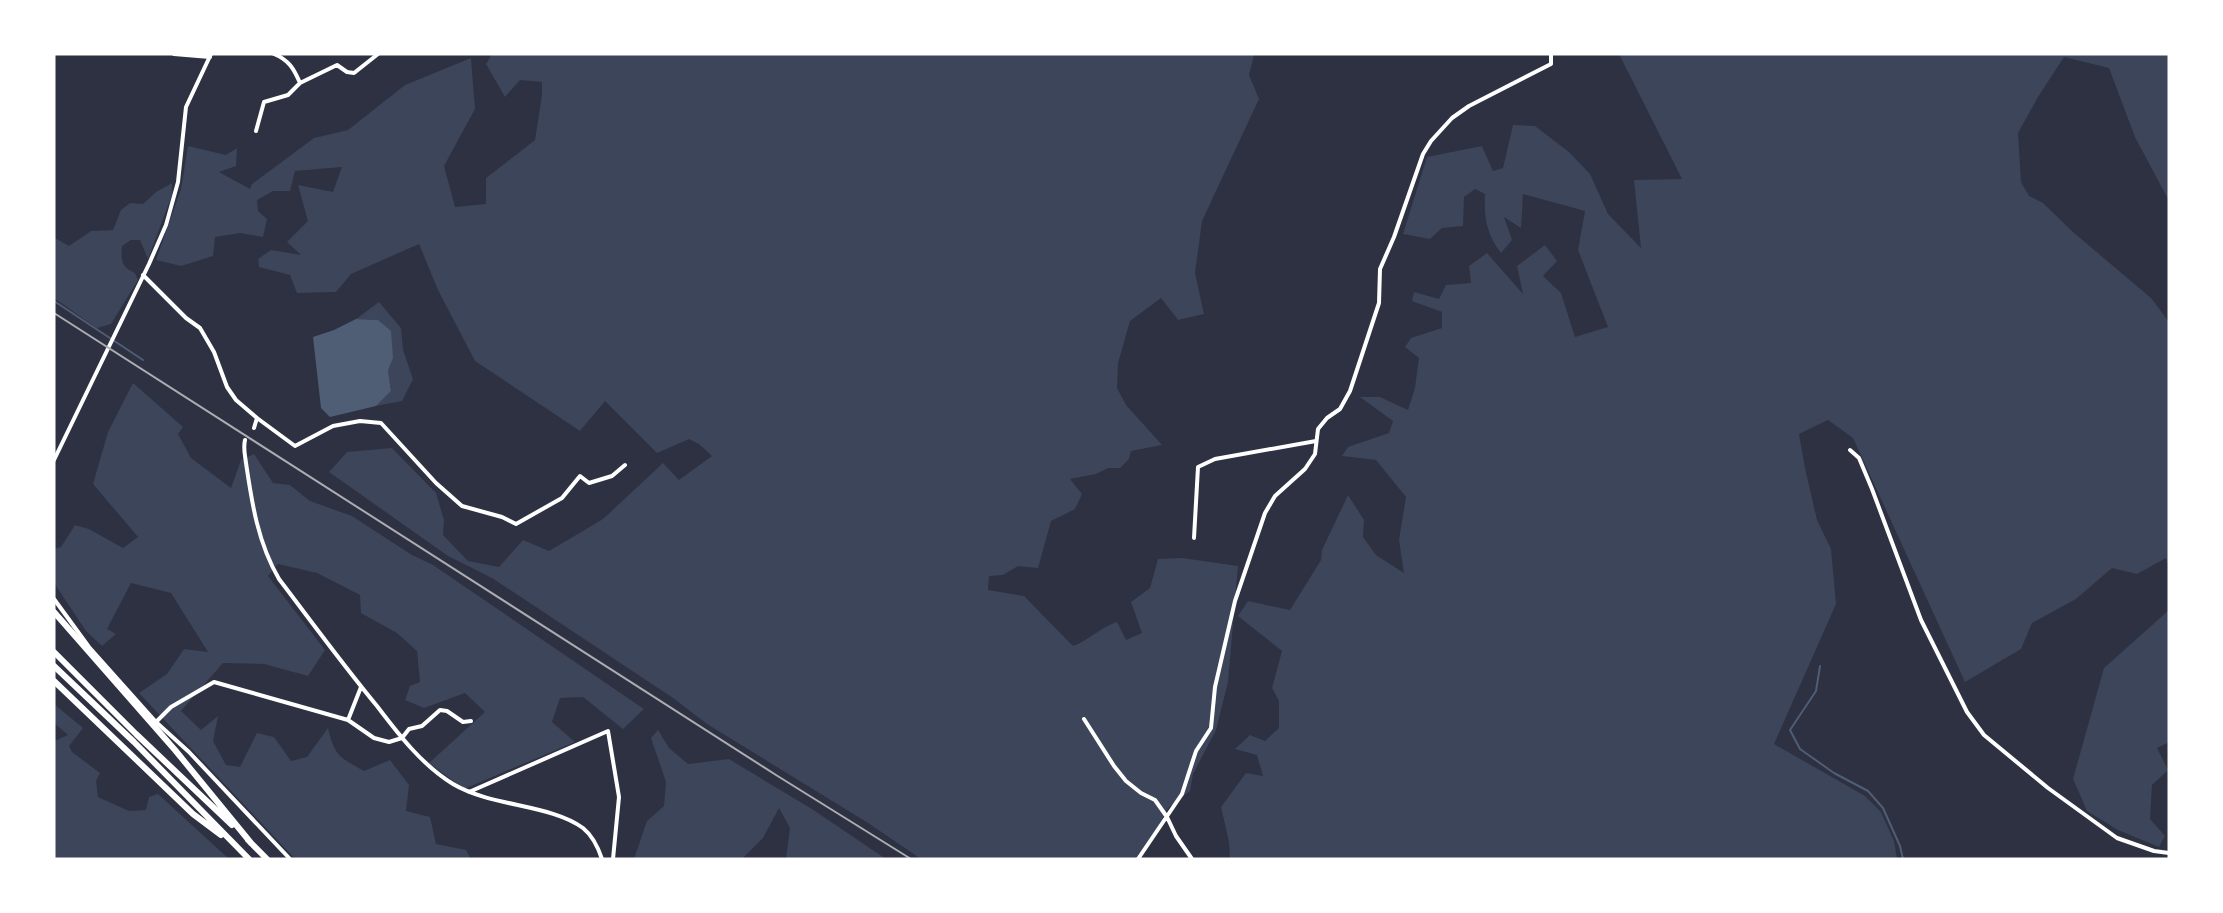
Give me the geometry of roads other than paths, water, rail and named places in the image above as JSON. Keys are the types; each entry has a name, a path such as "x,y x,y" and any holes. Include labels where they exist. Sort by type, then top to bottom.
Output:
{"highway":[{"path":"54,612 175,750 251,843"},
{"path":"54,652 267,859"},
{"path":"54,666 134,742 249,859"},
{"path":"54,681 194,814 236,846"}],"street":[{"path":"54,460 166,225 178,182 186,107 211,56 174,54"},
{"path":"274,54 285,58 294,69 300,83"},
{"path":"256,131 264,102 288,94 300,83 313,79 330,67 337,65 347,72 354,73 378,54"},
{"path":"1138,859 1182,794 1196,752 1211,728 1215,687 1235,601 1265,513 1275,496 1305,469 1315,454 1317,429 1340,409 1350,391 1379,303 1380,269 1394,237 1423,154 1431,141 1452,118 1469,106 1551,64 1551,54"},
{"path":"143,275 186,318 200,328 214,352 227,387 236,400 256,418 295,446 333,426 360,421 381,423 436,483 462,507 502,517 516,524 562,498 580,476 589,483 612,476 625,465"},
{"path":"254,428 256,418"},
{"path":"245,440 247,478 255,519 260,540 270,563 279,579 402,738 429,768 455,785 489,800 561,817 583,829 597,843 602,859"},
{"path":"1194,538 1197,467 1215,459 1316,441"},
{"path":"1850,450 1859,458 1868,478 1921,620 1967,712 1984,735 2048,788 2117,838 2154,851 2169,853"},
{"path":"54,599 89,647 156,722 189,752 290,859"},
{"path":"156,722 171,707 214,682 348,720 374,738 389,742 402,738 409,729 422,726 440,710 447,711 463,722 471,721"},
{"path":"348,720 361,687"},
{"path":"1084,719 1114,766 1126,780 1141,793 1155,800 1192,859"},
{"path":"469,792 608,731 619,797 613,859"}],"waterway":[{"path":"54,301 143,360"},
{"path":"1820,666 1816,691 1790,730 1800,749 1834,773 1868,791 1883,808 1900,846 1903,859"}],"railway":[{"path":"54,313 911,859"}]}
